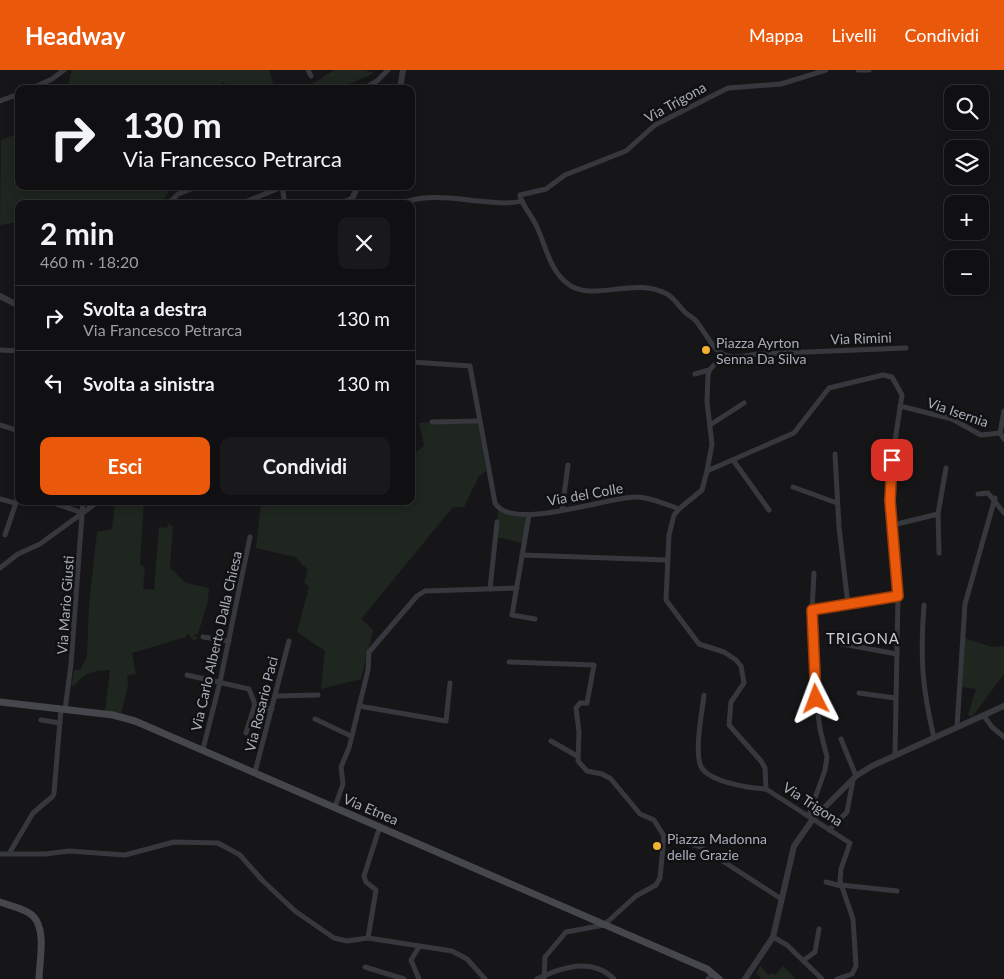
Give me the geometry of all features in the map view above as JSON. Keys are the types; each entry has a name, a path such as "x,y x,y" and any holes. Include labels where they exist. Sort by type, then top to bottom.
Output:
{"main road":[{"name":"Via Etnea","path":"0,702 121,716 145,725 604,925 719,979"},
{"path":"0,902 28,913 36,920 40,935 39,979"}],"street":[{"path":"39,85 52,79 64,70"},
{"path":"308,70 312,76"},
{"path":"370,85 388,70"},
{"path":"401,85 403,70"},
{"name":"Via Trigona","path":"409,200 435,197 496,203 521,198 546,189 565,175 626,151 655,125 728,88 781,84 826,70"},
{"path":"858,70 869,70"},
{"path":"0,101 15,95"},
{"path":"172,200 178,194 188,190"},
{"path":"250,200 275,190"},
{"path":"521,198 536,224 552,265 565,282 580,290 592,291 644,286 668,295 697,322 711,345 728,357 709,370 696,374"},
{"path":"0,296 15,304"},
{"name":"Via Rimini","path":"728,357 738,358 756,354 906,348"},
{"path":"0,350 15,351"},
{"name":"Via del Colle","path":"415,362 470,366 497,507 512,513 529,515 589,507 632,497 649,499 679,509"},
{"path":"679,509 702,490 712,444 707,402 709,370"},
{"path":"706,471 794,433 829,388 887,375 892,377 897,384 902,395 891,472 890,501 898,596 895,755"},
{"path":"710,425 744,403"},
{"name":"Via Isernia","path":"900,406 952,419 988,436 1000,433 1004,439"},
{"path":"1000,433 1004,411"},
{"path":"432,422 480,421"},
{"path":"0,425 15,430"},
{"path":"835,457 837,503 848,605"},
{"path":"733,460 769,510"},
{"path":"562,510 568,465"},
{"path":"939,553 938,514 946,468"},
{"path":"793,487 837,503"},
{"path":"978,494 988,493 1004,513"},
{"path":"0,499 15,504 5,535"},
{"path":"996,501 1004,499"},
{"path":"956,727 965,604 996,501"},
{"path":"60,505 82,512"},
{"name":"Via Mario Giusti","path":"10,852 33,813 54,793 60,724 71,664 83,505"},
{"path":"0,568 18,554 40,544 93,505"},
{"name":"Via Trigona","path":"679,509 672,521 666,560 665,592 669,605 699,644 724,652 741,666 744,683 731,702 729,725 761,761 765,768 766,789 850,843 841,870 841,886 853,919 856,966 852,974 837,979"},
{"path":"893,525 938,514"},
{"path":"529,515 512,615 535,620"},
{"path":"490,589 496,522"},
{"name":"Via Carlo Alberto Dalla Chiesa","path":"203,749 220,682 250,537"},
{"path":"522,555 666,560"},
{"path":"745,979 773,937 780,898 794,846 811,817 825,770 827,757 816,699 812,610 814,573"},
{"path":"336,807 343,784 341,767 350,748 351,736 368,670 369,652 417,596 425,591 517,588"},
{"path":"812,610 898,596"},
{"path":"924,605 922,672 924,696 934,738"},
{"path":"203,637 229,641"},
{"name":"Via Rosario Paci","path":"255,772 289,641"},
{"path":"837,643 897,654"},
{"path":"508,662 594,664 587,703 580,703 576,708 579,732 577,756 581,765 587,771 602,774 611,779 640,814 654,820 664,836 658,882 651,890 630,901 604,925 566,932 545,957 545,977"},
{"path":"187,675 250,689 258,708 272,709"},
{"path":"359,706 446,721 450,683"},
{"path":"859,693 895,698"},
{"path":"704,694 699,754 702,769 708,775 725,781 766,789"},
{"path":"275,696 318,695"},
{"path":"246,734 255,704"},
{"path":"811,817 854,778 895,755 1004,706"},
{"path":"984,716 992,727 1004,736"},
{"path":"315,719 351,736"},
{"path":"41,720 60,724"},
{"path":"829,830 847,812 854,778 840,739"},
{"path":"551,741 577,756"},
{"path":"368,938 376,890 366,882 364,876 380,826"},
{"path":"664,836 701,847 780,898"},
{"path":"0,854 10,852 37,855 69,850 126,855 174,842 218,843 240,855 276,894 327,934 344,941 368,938 446,950 467,960 485,979"},
{"path":"826,882 841,886 897,891"},
{"path":"804,960 814,952 819,930"},
{"path":"773,937 787,945 822,979"},
{"path":"419,947 412,960 419,979"},
{"path":"536,979 564,969 588,965 598,968 614,979"},
{"path":"366,967 404,979"}],"shaded area":[{"path":"72,70 269,70 274,85 226,85 224,82 220,85 68,85"},
{"path":"334,70 365,70 374,73 345,85 308,85"},
{"path":"15,135 15,190 168,190 168,193 162,200 15,200 15,223 0,225 1,140"},
{"path":"419,423 478,424 486,471 479,476 464,507 453,507 361,619 373,630 361,679 321,689 325,651 297,632 309,587 304,582 308,570 295,557 256,548 261,505 415,505 415,453 424,446"},
{"path":"115,505 144,505 140,565 145,567 143,589 154,590 159,527 167,528 168,524 173,526 170,568 186,583 209,588 208,601 198,634 194,636 198,638 194,641 187,633 186,637 132,653 136,674 127,675 128,686 121,713 105,711 110,670 90,673 71,686 74,670 80,670 87,656 89,604 97,532 112,529"},
{"path":"498,511 527,517 522,543 496,537"},
{"path":"964,638 992,647 1004,646 1004,674 972,717 968,715 976,689 962,687"},
{"path":"760,966 769,975 771,973 775,975 783,966 796,979 762,979 756,974"}],"place":[{"name":"Piazza Ayrton Senna Da Silva","path":"706,350"},
{"name":"Piazza Madonna delle Grazie","path":"657,846"}],"district":[{"name":"TRIGONA","path":"863,638"}],"route":[{"path":"816,699 812,610 898,596 897,565 890,501 892,460"}]}
